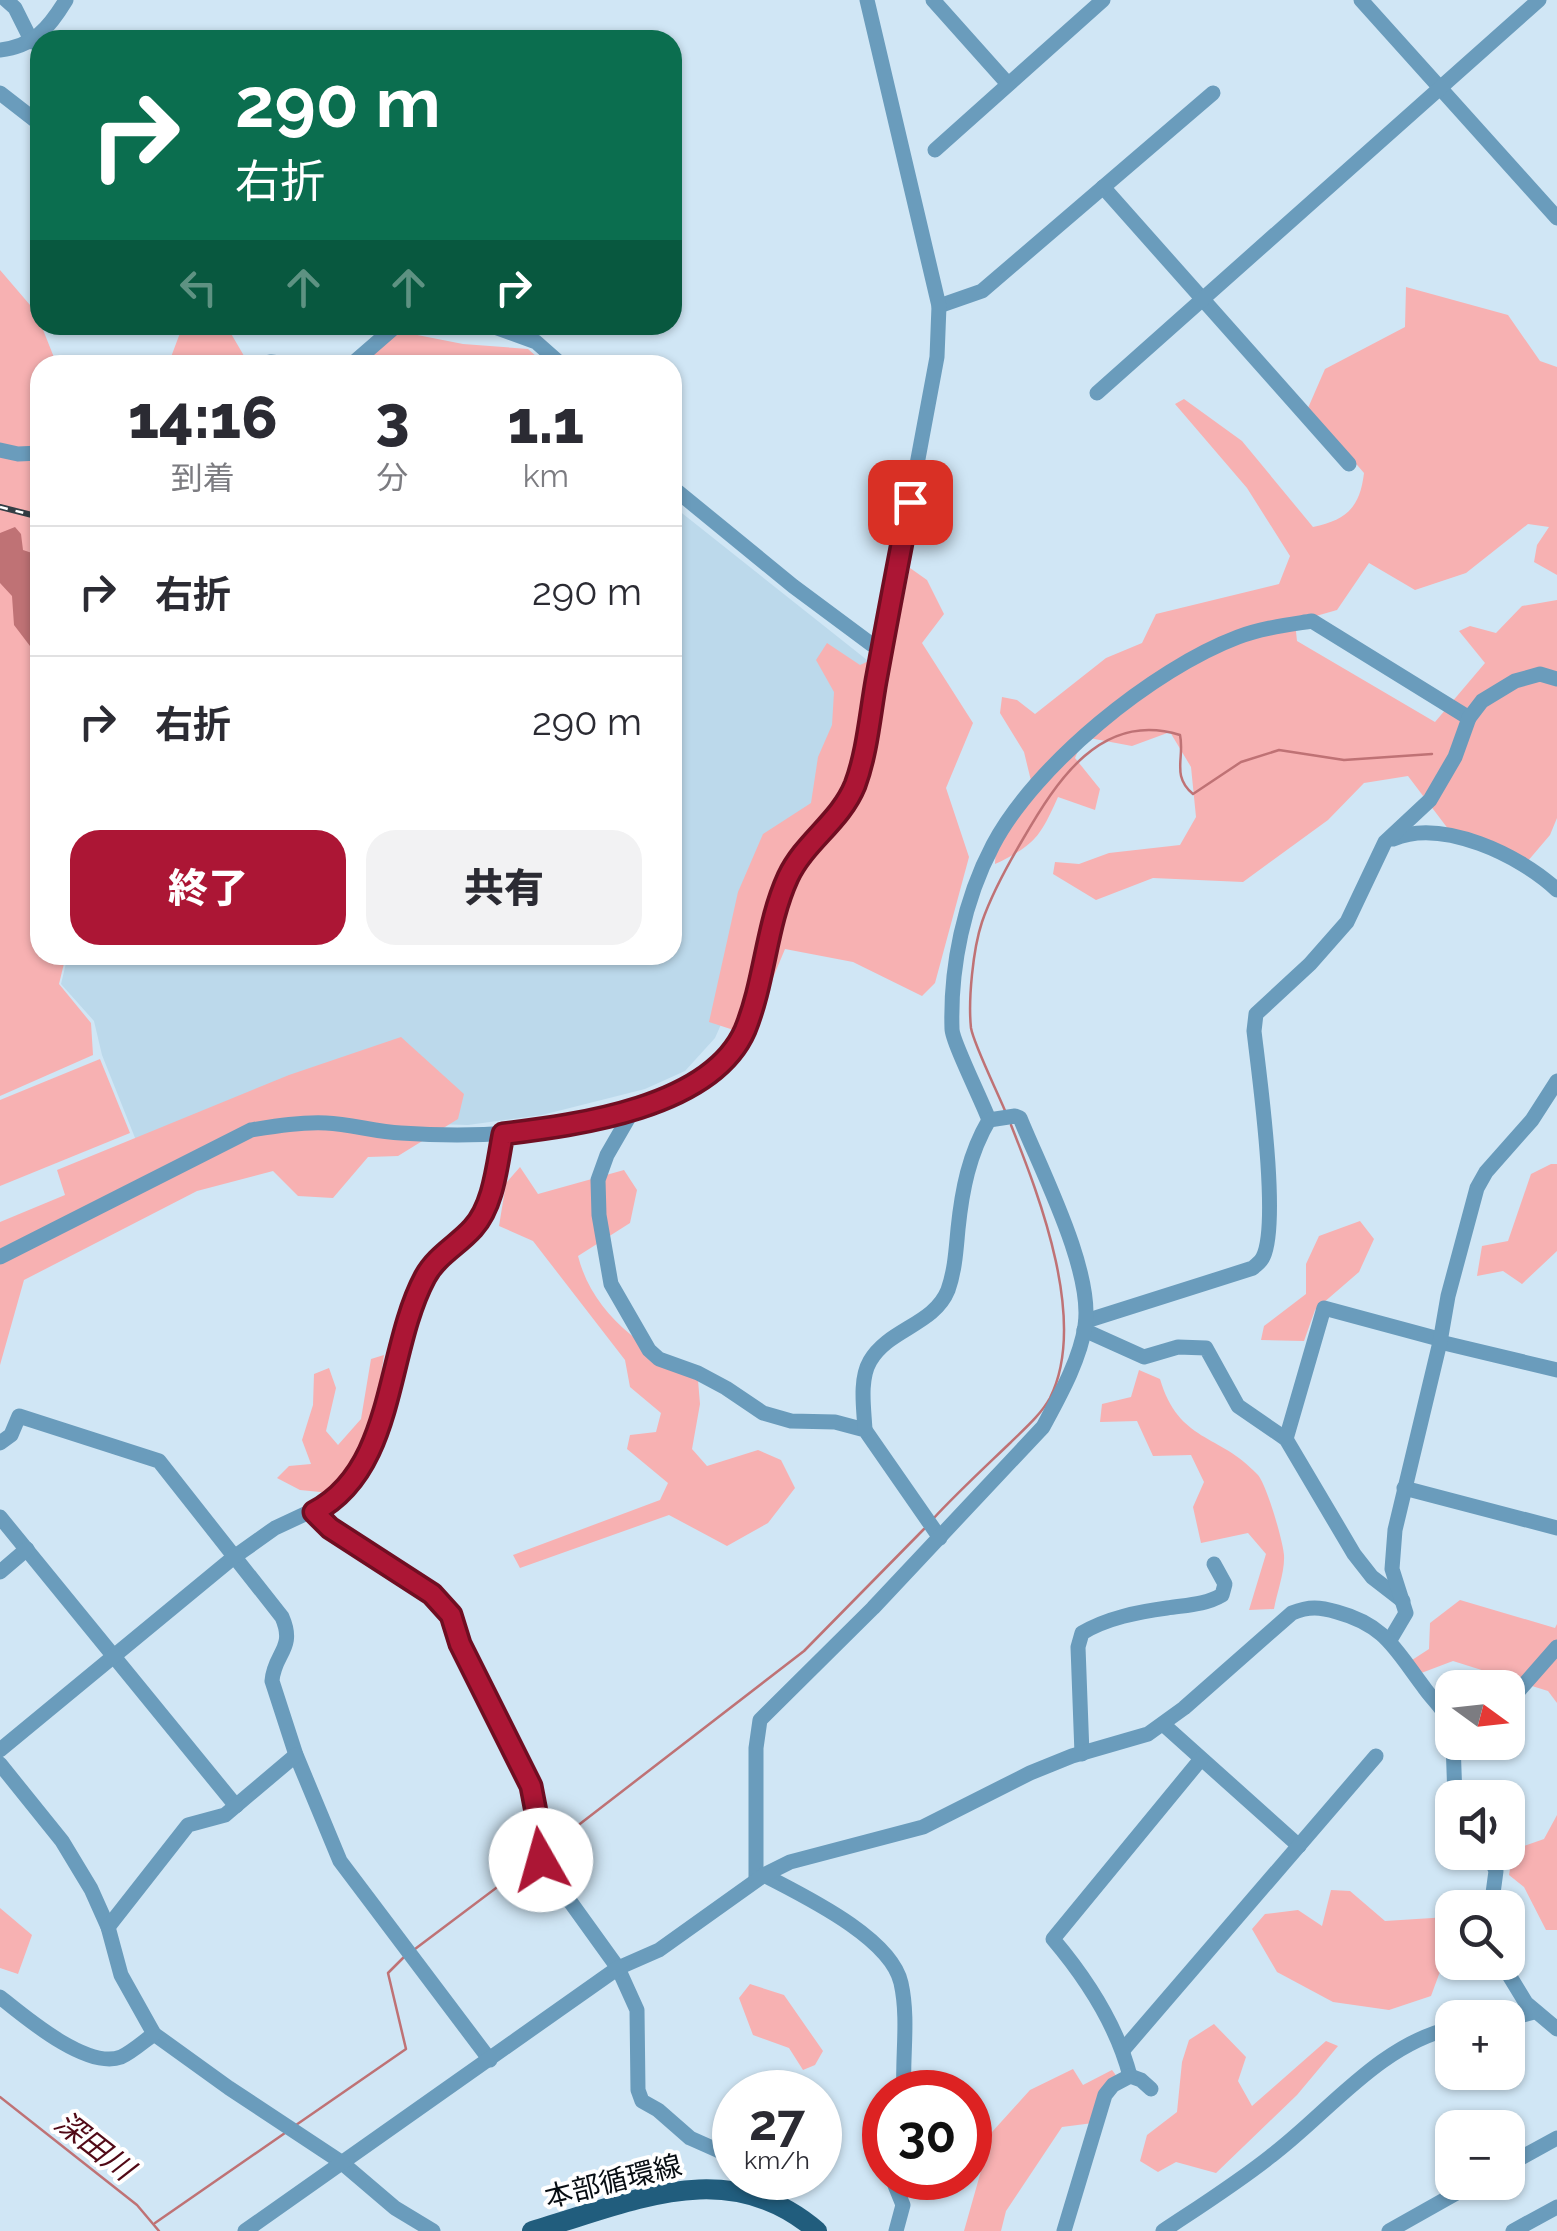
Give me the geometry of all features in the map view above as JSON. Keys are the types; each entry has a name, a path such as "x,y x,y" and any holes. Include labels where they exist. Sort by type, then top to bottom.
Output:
{"main road":[{"name":"本部循環線","path":"532,2231 659,2194 712,2187"},
{"name":"本部循環線","path":"768,2200 817,2231"}],"street":[{"path":"6,0 15,8 30,38"},
{"path":"45,30 66,0"},
{"path":"0,1257 250,1130 329,1123 393,1133 503,1134 592,1121 633,1110 685,1088 725,1061 740,1039 757,991 787,880 804,851 840,814 860,770 937,357 938,306 866,0"},
{"path":"934,0 1008,84"},
{"path":"935,150 1103,0"},
{"path":"1361,0 1557,218"},
{"path":"1098,393 1539,0"},
{"path":"0,50 30,42"},
{"path":"0,93 30,116"},
{"path":"938,306 982,291 1213,93"},
{"path":"1103,187 1349,464"},
{"path":"363,355 386,335"},
{"path":"517,335 536,342 551,355"},
{"path":"0,450 30,453"},
{"path":"682,494 793,586 871,644 882,647"},
{"path":"940,1538 864,1430 864,1386 869,1362 887,1342 940,1305 956,1258 968,1166 990,1120 952,1033 957,950 978,878 1007,822 1049,771 1118,708 1168,673 1238,637 1312,621 1469,718"},
{"path":"1085,1326 1253,1268 1262,1260 1268,1226 1268,1164 1254,1031 1256,1014 1310,964 1347,922 1385,842 1430,800 1455,757 1469,718 1486,696 1515,680 1540,674 1557,679"},
{"path":"1385,842 1408,832 1432,832 1478,844 1537,871 1557,890"},
{"path":"1390,1640 1402,1622 1405,1602 1394,1579 1391,1554 1478,1188 1486,1172 1532,1120 1557,1081"},
{"path":"633,1110 607,1155 598,1180 599,1215 612,1284 650,1350 660,1360 726,1388 763,1414 791,1421 836,1422 864,1430"},
{"path":"760,1877 756,1748 760,1720 940,1538 1042,1427 1060,1394 1085,1326 1084,1288 1074,1254 1020,1118 990,1120"},
{"path":"0,1750 234,1557 275,1528 337,1499 362,1468 373,1443 408,1314 429,1270 481,1218 503,1134"},
{"path":"1286,1439 1324,1308 1557,1370"},
{"path":"1085,1326 1144,1357 1178,1347 1206,1348 1238,1406 1286,1439 1354,1554 1372,1577 1405,1602"},
{"path":"0,1443 11,1435 19,1416 159,1461 282,1617 288,1632 287,1646 272,1681 296,1755 340,1861 490,2060"},
{"path":"1404,1488 1557,1528"},
{"path":"314,1512 330,1528 432,1594 451,1615 460,1644 531,1786 543,1848 541,1860 618,1968 637,2010 638,2090 642,2102 658,2110 690,2138 712,2148"},
{"path":"0,1517 236,1806"},
{"path":"0,1572 26,1549"},
{"path":"1082,1754 1078,1647 1082,1632 1100,1622 1210,1602 1222,1595 1224,1584 1214,1564"},
{"path":"244,2231 618,1968 659,1950 760,1877 790,1862 923,1827 993,1788 1082,1754 1123,1744 1164,1725 1292,1612 1320,1608 1364,1620 1390,1640 1435,1699"},
{"path":"1525,1684 1557,1647"},
{"path":"1164,1725 1299,1846"},
{"path":"108,1928 188,1825 225,1815 296,1755"},
{"path":"1123,2050 1376,1756"},
{"path":"1130,2076 1123,2050 1082,1974 1052,1938 1201,1758"},
{"path":"0,1764 62,1842 91,1889 108,1928 121,1975 154,2034 341,2162 395,2208 433,2231"},
{"path":"760,1877 839,1915 897,1971 905,2012 904,2070"},
{"path":"1513,1980 1534,2012 1557,2029"},
{"path":"0,1998 37,2026 85,2054 107,2060 121,2056 154,2034"},
{"path":"1525,2014 1534,2012"},
{"path":"1163,2231 1272,2156 1394,2052 1435,2033"},
{"path":"1064,2231 1106,2095 1130,2076 1151,2088"},
{"path":"1525,2156 1557,2138"},
{"path":"896,2231 904,2205 902,2200"},
{"path":"1389,2231 1444,2200"},
{"path":"1513,2231 1557,2206"},
{"path":"1189,2214 1199,2231"}],"shaded area":[{"path":"0,270 30,305 30,335 45,335 53,355 30,355 30,965 64,965 59,984 91,1023 93,1055 0,1096"},
{"path":"1406,287 1508,315 1540,361 1557,367 1557,575 1534,562 1537,545 1549,527 1528,524 1466,573 1415,590 1369,563 1337,610 1295,622 1297,641 1435,722 1485,663 1459,631 1470,626 1496,633 1522,606 1557,600 1557,818 1550,835 1527,862 1455,838 1408,776 1364,783 1328,820 1243,882 1153,878 1096,900 1053,874 1055,862 1079,864 1109,853 1180,845 1196,817 1191,767 1170,732 1132,746 1084,737 1075,758 1100,789 1095,810 1058,797 1035,838 995,864 996,844 1034,793 1024,752 1000,713 1002,697 1017,700 1035,714 1106,658 1142,643 1156,614 1279,584 1290,556 1247,488 1175,404 1184,399 1242,441 1313,527 1343,516 1359,495 1364,473 1308,408 1325,369 1405,327"},
{"path":"179,335 232,335 244,355 172,355"},
{"path":"392,335 417,335 463,344 528,349 535,355 369,355"},
{"path":"682,513 867,660 870,689 715,1038 685,1071 645,1089 542,1115 468,1125 401,1123 149,1173 102,1055 94,1021 61,984 66,965 682,965"},
{"path":"15,527 21,534 23,550 30,552 30,646 14,625 12,596 0,583 0,533"},
{"path":"910,568 927,580 944,614 922,643 973,723 946,788 969,857 935,983 922,996 853,962 785,949 749,1035 709,1022 738,892 763,834 811,803 818,757 832,725 834,692 816,660 827,643 860,665 893,650"},
{"path":"401,1037 464,1094 458,1119 398,1156 368,1157 333,1198 298,1196 273,1171 197,1191 24,1280 0,1365 0,1222 65,1195 57,1170 289,1075"},
{"path":"100,1059 130,1133 0,1186 0,1100"},
{"path":"1557,1164 1557,1251 1522,1284 1503,1271 1477,1276 1482,1246 1508,1241 1531,1174"},
{"path":"520,1167 538,1194 624,1170 637,1190 630,1223 578,1256 586,1278 596,1297 625,1330 698,1380 700,1404 692,1449 707,1466 758,1450 781,1460 795,1488 768,1523 727,1546 669,1515 520,1568 513,1555 660,1500 668,1483 627,1449 630,1435 656,1432 661,1413 630,1387 625,1360 533,1241 499,1226 506,1183"},
{"path":"1360,1221 1374,1239 1359,1272 1315,1310 1304,1341 1261,1340 1264,1326 1306,1294 1306,1264 1319,1236"},
{"path":"384,1355 373,1429 351,1480 330,1493 300,1490 277,1478 289,1466 311,1464 302,1440 313,1405 314,1374 329,1368 336,1388 326,1431 338,1445 361,1419 371,1359"},
{"path":"1139,1370 1160,1379 1168,1400 1189,1426 1243,1461 1261,1479 1284,1555 1274,1609 1249,1610 1266,1554 1248,1533 1201,1543 1193,1507 1204,1482 1191,1455 1153,1456 1137,1421 1100,1422 1102,1404 1131,1397"},
{"path":"1460,1600 1555,1628 1557,1624 1557,1703 1548,1691 1525,1684 1525,1670 1482,1670 1453,1661 1416,1675 1409,1662 1429,1649 1430,1623"},
{"path":"1557,1815 1557,1930 1546,1930 1524,1887 1509,1875 1510,1870 1525,1870 1525,1846 1544,1839"},
{"path":"1331,1890 1350,1891 1385,1921 1435,1918 1437,1980 1431,1996 1389,2010 1333,2002 1277,1972 1252,1929 1265,1914 1298,1910 1322,1926"},
{"path":"0,1908 32,1935 18,1974 0,1968"},
{"path":"750,1984 784,1995 823,2051 815,2065 803,2070 789,2048 753,2035 739,1998"},
{"path":"1214,2024 1246,2057 1238,2081 1252,2106 1326,2041 1338,2046 1297,2095 1216,2173 1176,2162 1158,2172 1140,2161 1147,2135 1177,2112 1182,2062 1189,2040"},
{"path":"1073,2069 1083,2085 1112,2070 1118,2078 1093,2123 1062,2127 1006,2211 1001,2231 964,2231 973,2200 992,2200 992,2132 1030,2090"}],"waterway":[{"path":"1006,1113 971,1028 971,989 979,933 1000,880 1036,817 1066,774 1084,756 1127,733 1152,730 1180,735 1182,780 1193,794 1241,762 1279,750 1344,760 1432,754"},
{"path":"933,1519 1041,1411 1050,1398 1060,1367 1064,1334 1056,1260 1011,1125"},
{"path":"550,1847 804,1651 924,1529"},
{"path":"415,1949 536,1858"},
{"path":"296,2125 406,2049 388,1973 404,1957"},
{"name":"深田川","path":"0,2097 137,2205 159,2231"},
{"path":"155,2223 285,2133"}],"railway":[{"path":"0,507 30,514"}],"route":[{"path":"541,1860 543,1848 531,1786 460,1644 451,1615 432,1594 330,1528 314,1512 337,1499 362,1468 373,1443 408,1314 429,1270 481,1218 503,1134 592,1121 633,1110 685,1088 714,1070 735,1048 745,1030 787,880 804,851 840,814 860,770 910,502"}]}
